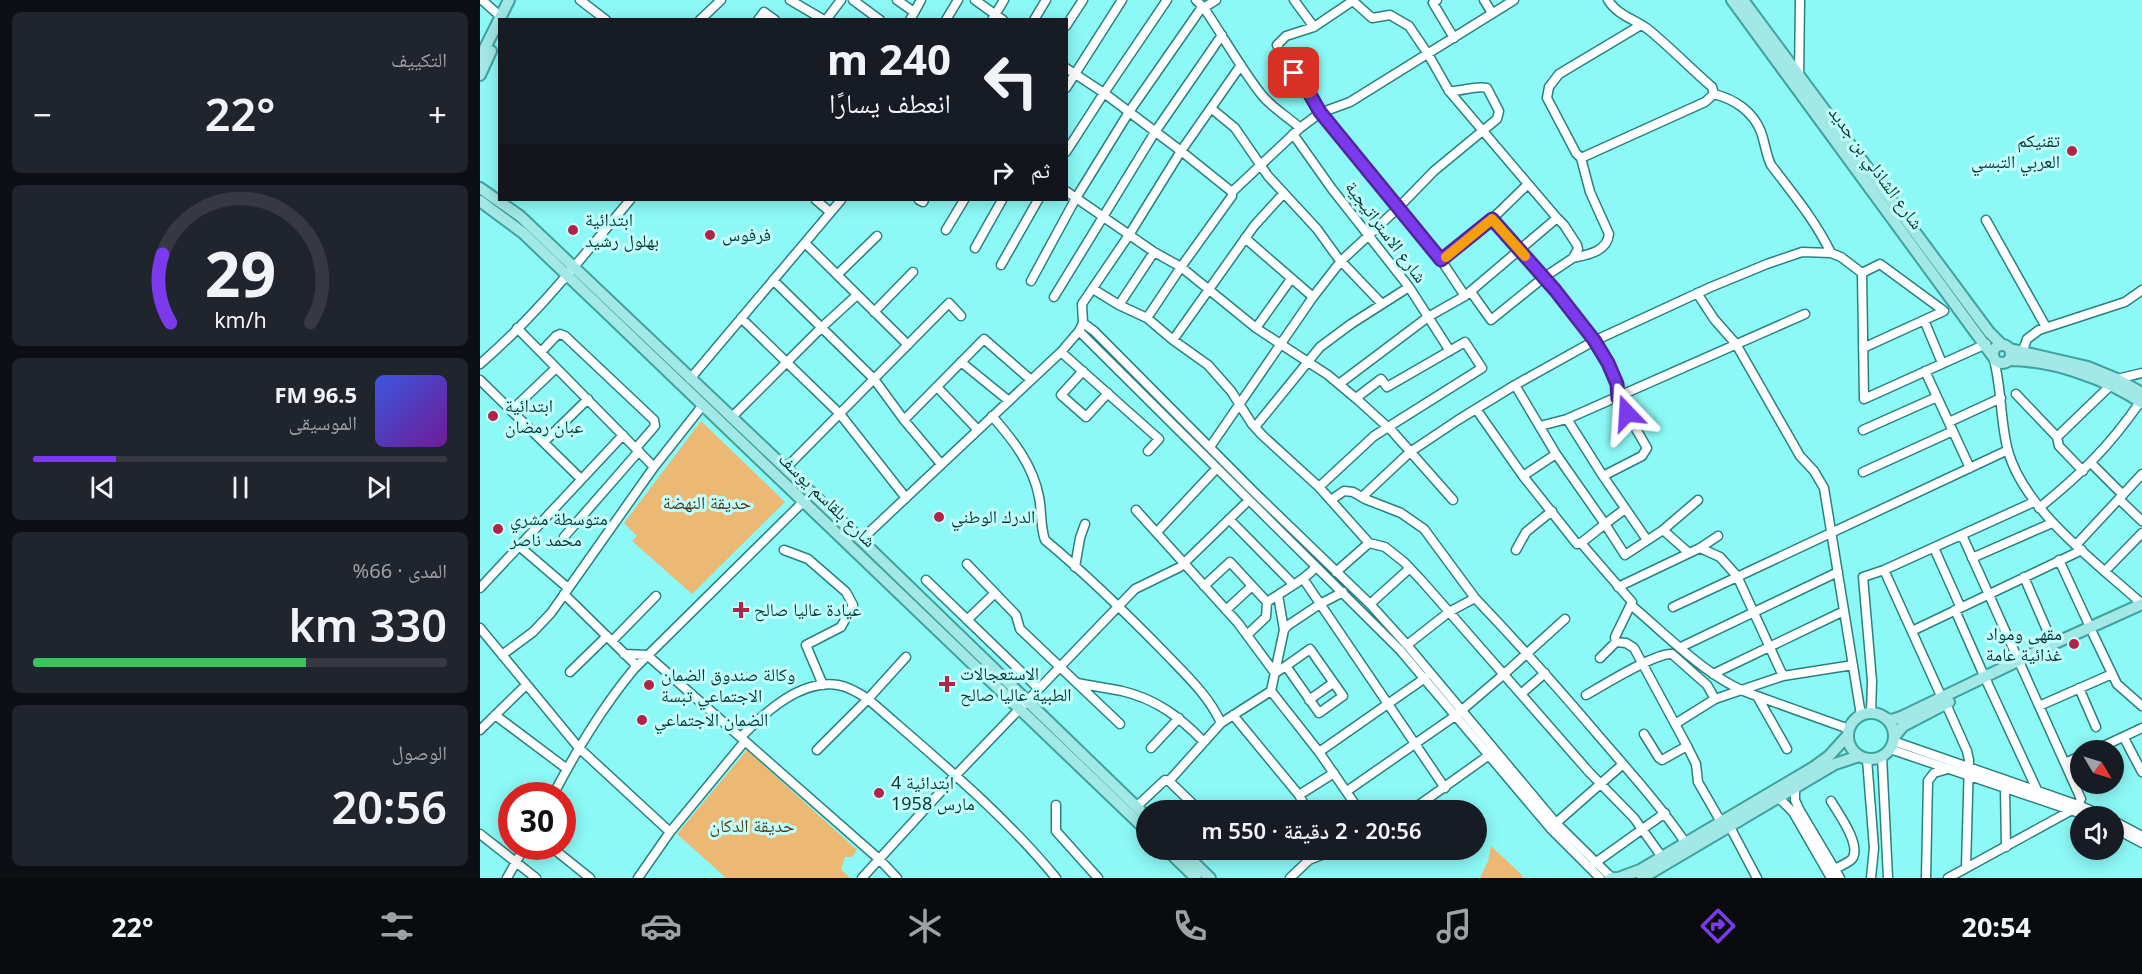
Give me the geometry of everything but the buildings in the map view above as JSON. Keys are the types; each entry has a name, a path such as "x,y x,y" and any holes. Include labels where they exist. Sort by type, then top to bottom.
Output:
{"main road":[{"path":"504,18 509,0"},
{"path":"504,18 516,0"},
{"name":"شارع الشاذلي بن جديد","path":"1732,0 1989,332 2002,356"},
{"name":"شارع الشاذلي بن جديد","path":"1743,0 1797,82 1986,344 2002,356"},
{"path":"480,58 484,39 498,24"},
{"path":"480,75 498,38"},
{"name":"شارع بلقاسم يوسف","path":"480,188 498,201"},
{"name":"شارع بلقاسم يوسف","path":"480,201 570,271 690,379 861,540 1136,820"},
{"name":"شارع بلقاسم يوسف","path":"499,201 520,216 570,271 703,405 1136,807"},
{"path":"2002,356 2022,352 2088,367 2141,399"},
{"path":"2002,356 2114,382"},
{"path":"1611,878 1622,878 1635,873 1685,842 1795,790 1840,761 1863,757 1890,746 1903,726 1944,701 2142,604"},
{"path":"2021,664 2053,644 2142,612"},
{"path":"1642,878 1822,762 1836,749 1852,723 1866,714 1898,719 1944,701"},
{"path":"1887,719 1893,730 1890,746"},
{"path":"1848,732 1849,743 1863,757"},
{"path":"1177,860 1196,878"},
{"path":"1191,860 1210,878"}],"street":[{"path":"482,0 504,18"},
{"path":"580,0 603,18"},
{"path":"702,18 721,0"},
{"path":"790,0 822,18"},
{"path":"827,18 841,0"},
{"path":"853,0 877,18"},
{"path":"897,0 912,16 921,0"},
{"path":"947,18 958,0"},
{"path":"975,0 997,18 1004,0"},
{"path":"1035,18 1046,0"},
{"path":"1068,23 1083,0"},
{"path":"1068,85 1122,0"},
{"path":"1068,149 1167,0"},
{"name":"شارع الاستراتيجية","path":"1196,0 1204,8 1261,95 1296,131 1368,236 1408,287 1450,351"},
{"path":"1031,281 1076,198 1129,112 1200,10 1216,0"},
{"path":"1294,0 1314,27"},
{"path":"1573,258 1578,249 1577,245 1557,218 1449,91 1409,26 1390,15 1372,18 1353,0 1314,27 1286,36 1277,45 1285,62 1304,84 1320,112 1491,320 1543,278 1573,258 1598,250 1606,244 1609,234 1590,192 1581,158 1576,153 1547,98 1549,87 1560,74 1641,25"},
{"path":"1437,0 1433,3 1454,38"},
{"path":"1484,0 1492,13"},
{"path":"1147,318 1232,196 1232,192 1296,131 1320,112 1350,102 1514,0"},
{"path":"1608,0 1622,14 1641,25 1712,87 1714,94"},
{"path":"1797,82 1800,0"},
{"path":"760,18 764,12 772,18"},
{"path":"1054,297 1155,132 1222,35"},
{"path":"861,540 1060,352 1081,327 1082,304 1129,235 1181,151 1241,65"},
{"path":"1068,69 1104,93 1232,192"},
{"path":"1210,447 1313,297 1341,261 1398,209 1434,171 1494,123 1499,115 1487,88 1449,91"},
{"path":"1581,158 1705,102 1714,94"},
{"path":"1714,94 1734,101 1749,112 1761,132 1771,165 1820,230 1831,253"},
{"path":"1212,109 1235,128 1284,193 1317,229 1341,261 1382,304"},
{"path":"1441,260 1492,219 1528,184"},
{"path":"1068,192 1154,252 1181,267 1256,328 1339,384 1388,428 1453,500"},
{"path":"1173,340 1245,238 1284,193"},
{"path":"480,364 570,271 629,201"},
{"path":"817,201 830,212"},
{"path":"690,379 840,201"},
{"path":"946,230 963,201"},
{"path":"975,248 1001,201"},
{"path":"1001,265 1037,201"},
{"path":"1339,384 1428,317 1468,294 1557,218"},
{"path":"1492,219 1555,290 1594,340 1614,375 1618,398 1647,448 1642,456 1603,476"},
{"path":"1986,220 2046,327"},
{"path":"837,275 877,236"},
{"path":"1245,238 1313,297"},
{"path":"805,243 908,345"},
{"path":"1119,305 1154,252"},
{"path":"1362,497 1410,452 1515,385 1594,340 1697,293 1791,254 1831,253 1841,257 1862,273"},
{"path":"1862,273 1880,264 1944,311 1863,348"},
{"path":"874,312 913,272"},
{"path":"1862,273 1864,399 1986,344"},
{"path":"1256,328 1291,279"},
{"path":"773,280 874,379 904,420 941,464"},
{"path":"1255,427 1320,347 1408,287"},
{"path":"1093,289 1147,318 1208,365 1231,391 1255,427 1319,487 1369,543 1385,547 1410,568 1600,784 1642,828 1662,857"},
{"path":"2022,352 2027,339 2032,334 2046,327 2125,302 2142,290"},
{"path":"1697,293 1714,319 1736,344 1800,456 1821,482 1826,495 1853,664 1866,714"},
{"path":"731,418 857,295"},
{"path":"785,469 950,303 961,315"},
{"path":"1540,426 1567,419 1618,398 1805,314"},
{"path":"741,318 840,414 906,498"},
{"path":"1924,320 1942,363"},
{"path":"1081,327 1094,331 1370,604 1407,645 1551,829 1600,878"},
{"path":"1081,327 1248,501 1400,650 1458,713"},
{"path":"517,328 654,467"},
{"path":"541,352 556,336 560,334 565,336 654,420 656,426 564,537"},
{"path":"904,420 984,339 1030,380"},
{"path":"1319,487 1374,436 1482,368 1464,342 1387,387 1381,379 1356,398"},
{"path":"1060,352 1159,439 1148,451"},
{"path":"2002,356 2001,398 2008,450 2015,470 2037,505 2052,523 2142,604"},
{"path":"961,362 1008,401"},
{"path":"511,411 556,368"},
{"path":"1083,371 1061,395 1069,403 1086,417 1108,393"},
{"path":"1925,371 1970,468"},
{"path":"2057,437 2114,382 2142,373"},
{"path":"480,380 581,479"},
{"path":"1515,385 1556,454 1624,555 1662,530 1698,500"},
{"path":"937,387 978,430"},
{"path":"2016,394 2057,437 2062,450 2083,471"},
{"path":"1863,430 1937,397"},
{"path":"1949,423 2001,398"},
{"path":"544,442 588,399"},
{"path":"1866,714 1872,681 1863,577 2037,505 2091,464 2109,444 2141,399"},
{"path":"502,655 543,622 654,467 703,405"},
{"path":"1476,409 1523,476 1578,544 1581,543 1632,602 1632,606 1713,674 1737,690 1848,732"},
{"path":"992,416 1029,465 1039,496 1045,540 1118,606 1192,682 1207,700 1221,723"},
{"path":"1567,419 1647,540"},
{"path":"1863,472 1953,431"},
{"path":"480,588 623,435"},
{"path":"1673,607 2008,450"},
{"path":"1523,476 1556,454"},
{"path":"2091,464 2142,521"},
{"path":"1157,532 1217,468"},
{"path":"1912,631 2059,560 2079,547 2142,474"},
{"path":"1331,500 1344,490 1353,492 1401,513 1424,529 1475,598 1528,653 1665,813 1685,842"},
{"path":"560,782 601,712 637,666 804,501"},
{"path":"862,878 1118,606 1141,585 1172,572 1184,564 1248,501"},
{"path":"1581,543 1625,509"},
{"path":"1136,510 1226,610 1275,673"},
{"path":"1516,550 1526,532 1552,511"},
{"path":"1229,519 1293,584"},
{"path":"1972,558 2052,523"},
{"path":"1075,567 1085,524"},
{"path":"1662,530 1689,553"},
{"path":"2105,571 2142,533"},
{"path":"1962,535 2080,795 2075,806"},
{"path":"1618,586 1700,548 1718,536"},
{"path":"1336,572 1369,543"},
{"path":"519,546 566,591 637,666"},
{"path":"1700,548 1720,557 1737,576 1783,676"},
{"path":"1934,548 1986,680 2038,792"},
{"path":"784,550 808,559 846,592 853,605 841,627 806,645 823,685"},
{"path":"2059,560 2117,684 2142,706"},
{"path":"1204,586 1230,562 1267,602 1266,617 1246,635"},
{"path":"967,564 1016,615 1020,629 1120,724"},
{"path":"1267,602 1293,584 1304,580 1315,568"},
{"path":"1370,604 1410,568"},
{"path":"1884,570 1967,751 1969,771 1966,868"},
{"path":"1681,647 1838,572"},
{"path":"2024,577 2053,644"},
{"path":"926,580 1039,689"},
{"path":"1304,580 1445,788"},
{"path":"1226,610 1252,586"},
{"path":"1284,630 1320,604 1343,592"},
{"path":"967,620 995,593"},
{"path":"1169,781 1221,723 1271,691 1284,630 1278,595"},
{"path":"570,672 656,596"},
{"path":"1407,645 1449,612 1475,598"},
{"path":"1600,658 1616,642 1617,633 1632,606"},
{"path":"1713,674 1844,611"},
{"path":"1347,791 1458,713 1565,619"},
{"path":"480,628 579,748 670,832"},
{"path":"1616,642 1630,644 1643,664 1696,764 1698,782 1726,824 1757,878"},
{"path":"1275,673 1310,649 1343,696 1319,713 1286,666"},
{"path":"1586,696 1665,653 1671,654 1707,685 1715,699"},
{"path":"624,654 648,655 879,859 897,878"},
{"path":"817,750 906,657"},
{"path":"1675,724 1715,699 1737,690 1783,676 1853,664"},
{"path":"1521,694 1545,673"},
{"path":"2039,706 2112,674"},
{"path":"1319,752 1425,678"},
{"path":"1076,682 1134,694 1164,707 1204,742"},
{"path":"1309,700 1333,683"},
{"path":"480,730 526,685"},
{"path":"638,878 670,832 757,720 786,699 804,690 823,685 839,685 855,690 868,699 1016,832 1056,878"},
{"path":"2079,688 2096,727"},
{"path":"1271,691 1319,752 1353,800"},
{"path":"1757,696 1787,749"},
{"path":"495,715 567,769"},
{"path":"1233,715 1302,800"},
{"path":"1151,748 1179,718"},
{"path":"2119,740 2142,728"},
{"path":"1644,734 1662,760 1687,746"},
{"path":"2124,738 2142,772"},
{"path":"1890,746 2038,792 2073,806"},
{"path":"1890,746 1948,770"},
{"path":"1888,878 1890,746"},
{"path":"1427,800 1492,754"},
{"path":"1492,754 1611,878"},
{"path":"1863,757 1874,848 1871,878"},
{"path":"2065,763 2070,761"},
{"path":"1557,823 1623,764"},
{"path":"1926,878 1928,781 1934,773 1948,770 1969,771 2005,788 2071,806"},
{"path":"1299,795 1334,773"},
{"path":"1143,800 1162,781 1169,781 1189,800"},
{"path":"2005,788 2006,847"},
{"path":"1795,790 1795,800 1799,809 1833,874"},
{"path":"1779,798 1793,812 1833,874 1840,878"},
{"path":"1831,801 1850,834 1854,851 1852,859 1833,874"},
{"path":"1056,805 1056,831 1098,878"},
{"path":"1948,878 2070,810"},
{"path":"1595,863 1665,813"},
{"path":"2124,826 2142,836"},
{"path":"2124,833 2142,843"},
{"path":"480,834 536,878"},
{"path":"568,860 590,878"},
{"path":"1290,878 1311,860"},
{"path":"507,878 516,862"}],"green space":[{"name":"حديقة النهضة","path":"701,421 785,502 692,594 632,541 637,536 624,523"},
{"name":"حديقة الدكان","path":"747,750 857,850 852,857 845,857 841,869 850,878 726,878 677,834"},
{"path":"1491,846 1523,878 1480,878 1488,861"}],"slow traffic":[{"path":"1446,257 1492,219 1525,256"}],"place":[{"name":"تقنيكم العربي التبسي","path":"2072,151"},
{"name":"ابتدائية بهلول رشيد","path":"573,230"},
{"name":"فرفوس","path":"710,235"},
{"name":"ابتدائية عبان رمضان","path":"493,416"},
{"name":"الدرك الوطني","path":"939,517"},
{"name":"متوسطة مشري محمد ناصر","path":"498,529"},
{"name":"عيادة عاليا صالح","path":"741,610"},
{"name":"مقهى ومواد غذائية عامة","path":"2074,644"},
{"name":"الاستعجالات الطبية عاليا صالح","path":"947,684"},
{"name":"وكالة صندوق الضمان الاجتماعي تبسة","path":"649,685"},
{"name":"الضمان الاجتماعي","path":"642,720"},
{"name":"ابتدائية 4 مارس 1958","path":"879,793"}],"route":[{"path":"1294,73 1304,84 1320,112 1441,260 1492,219 1555,290 1594,340 1608,363 1617,384 1618,398 1627,413"}]}
